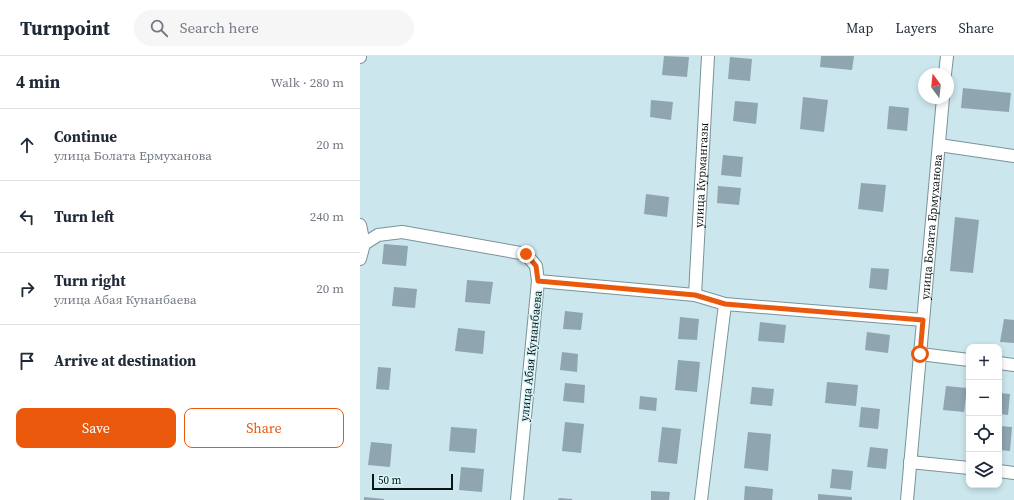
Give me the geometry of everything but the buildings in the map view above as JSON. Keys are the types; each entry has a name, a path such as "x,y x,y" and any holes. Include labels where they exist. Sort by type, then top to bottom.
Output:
{"street":[{"name":"улица Курмангазы","path":"695,295 708,56"},
{"path":"946,68 947,56"},
{"name":"улица Болата Ермуханова","path":"907,500 942,104"},
{"path":"939,145 1014,156"},
{"path":"360,225 364,244 360,259"},
{"name":"улица Абая Кунанбаева","path":"364,244 378,235 402,232 526,254 536,266 538,281 517,500"},
{"path":"538,281 695,295 725,304 923,320"},
{"path":"701,500 725,304"},
{"path":"920,354 966,360"},
{"path":"1002,363 1014,365"},
{"path":"910,462 966,468"},
{"path":"1002,471 1014,472"}],"route":[{"path":"526,254 536,266 538,281 695,295 725,304 923,320 920,354"}]}
